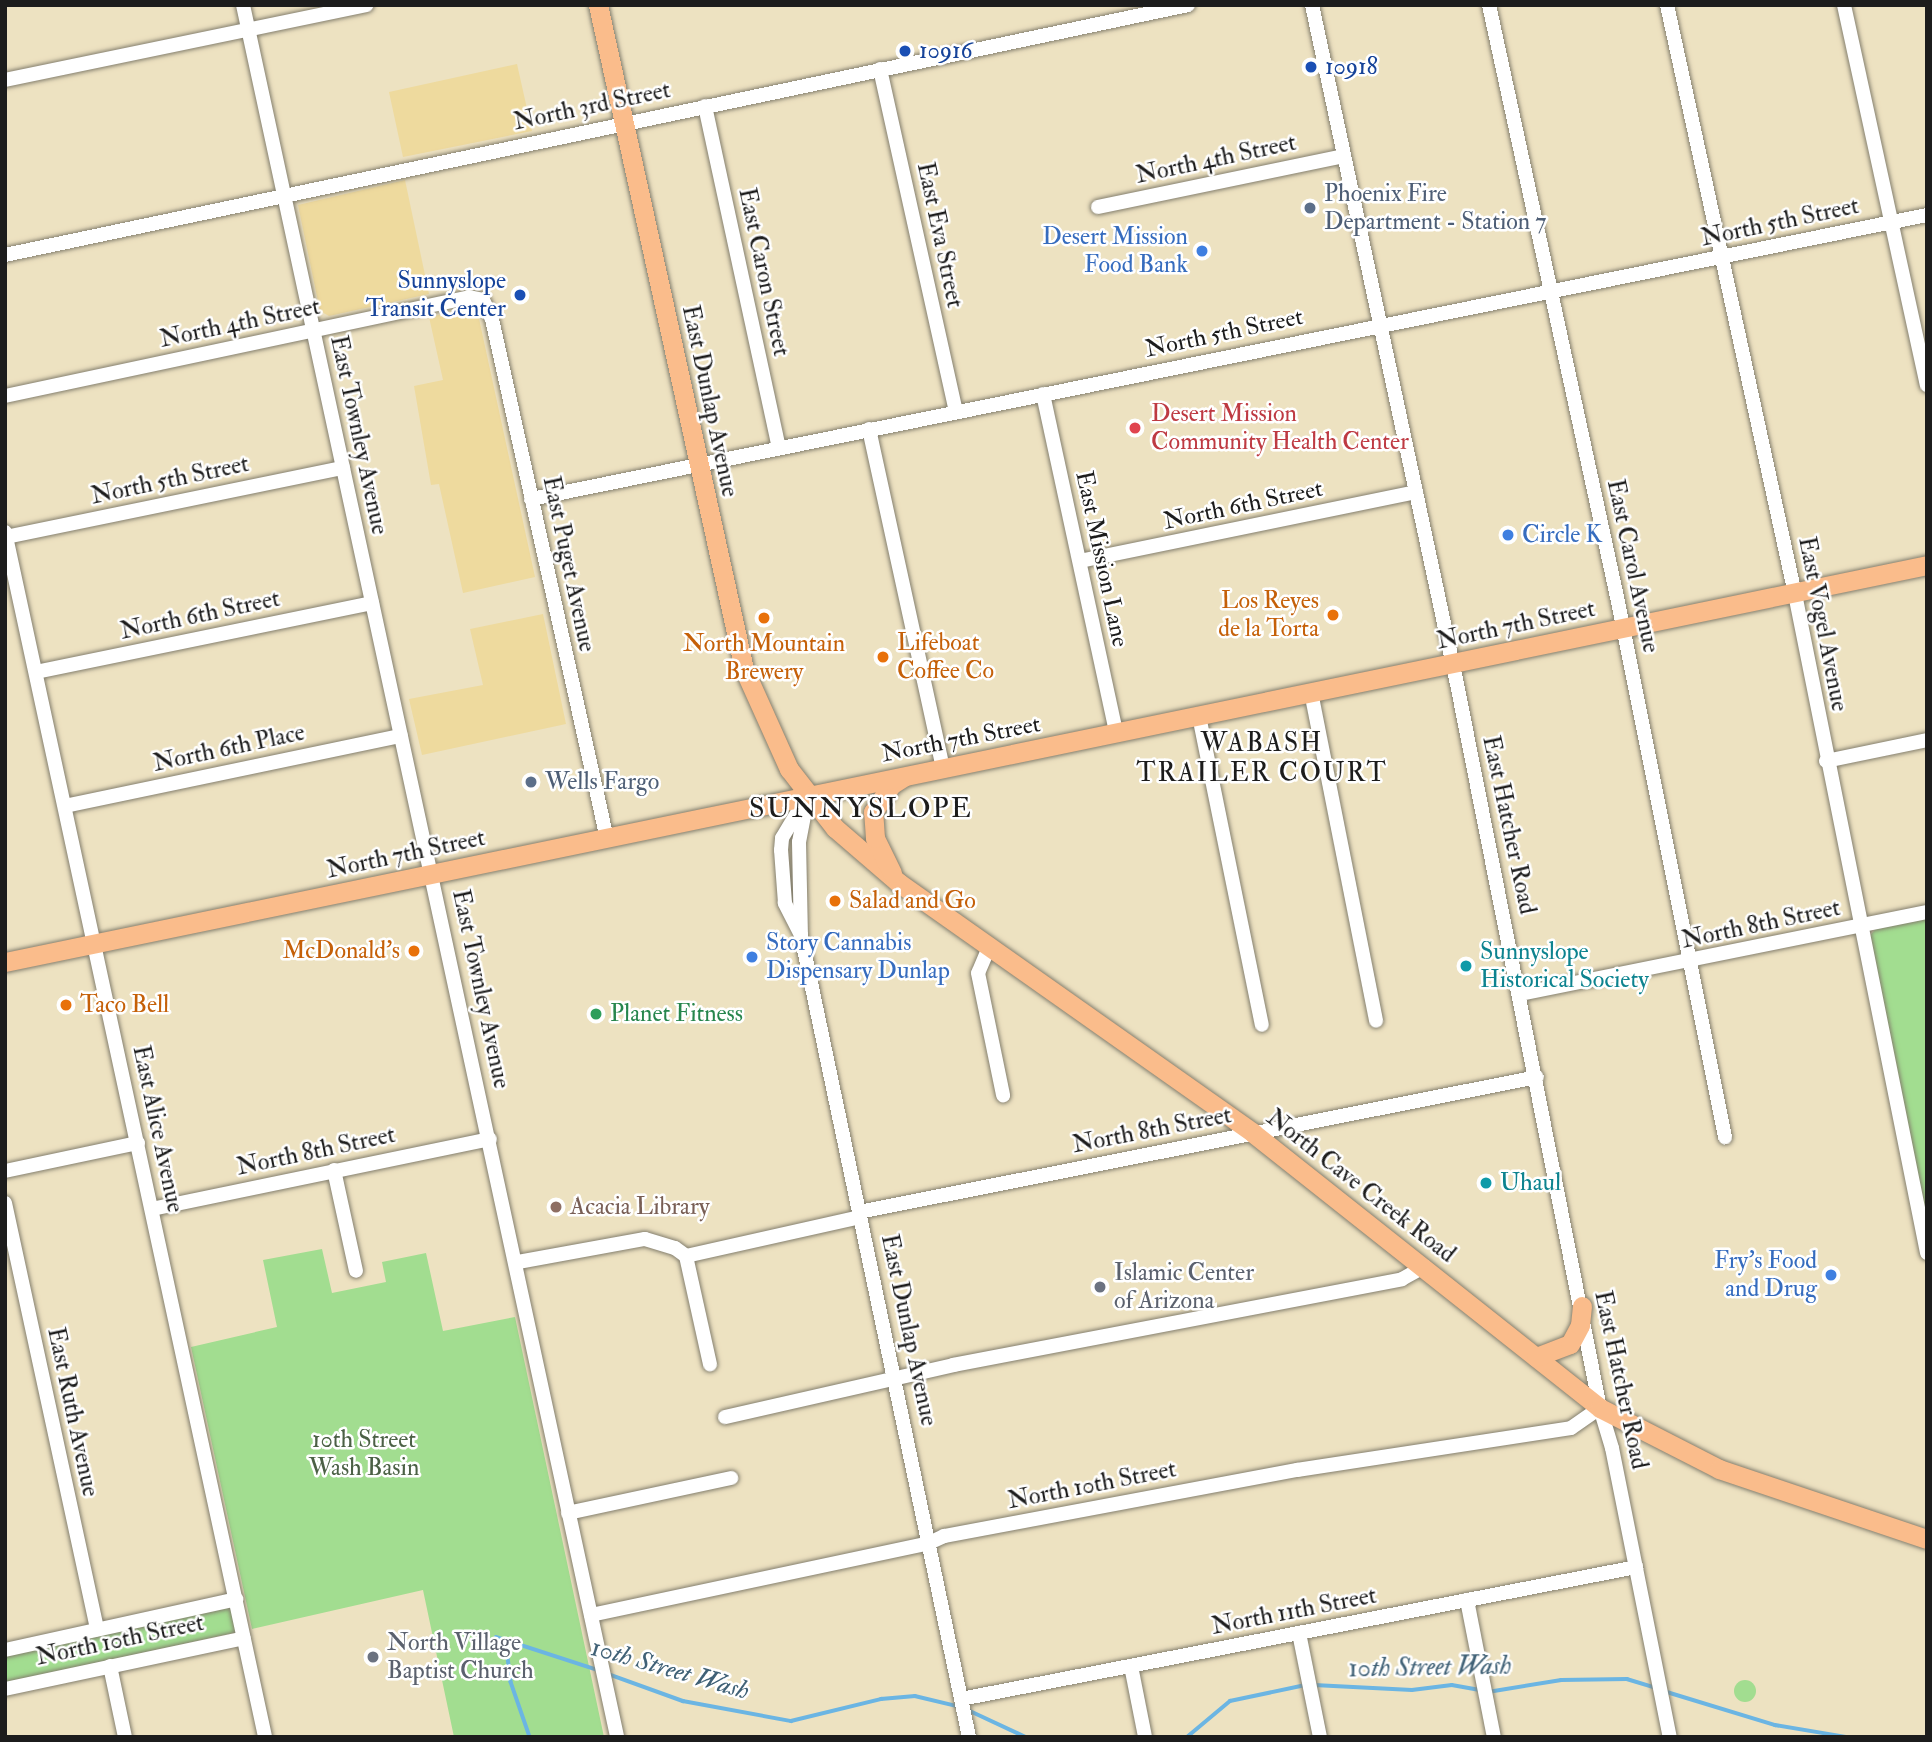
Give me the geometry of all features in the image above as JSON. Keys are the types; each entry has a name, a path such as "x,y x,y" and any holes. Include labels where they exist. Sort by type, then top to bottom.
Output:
{"main road":[{"name":"East Dunlap Avenue","path":"598,5 744,669 772,738 808,794"},
{"name":"North 7th Street","path":"5,962 1927,565"},
{"path":"899,883 878,849 873,812 891,785 910,773"},
{"name":"North Cave Creek Road","path":"808,794 856,849 899,883 1253,1133 1425,1266 1600,1408 1719,1469 1927,1539"},
{"path":"1536,1357 1570,1344 1580,1325 1582,1307"}],"street":[{"name":"East Townley Avenue","path":"243,5 430,873 518,1262 568,1513 617,1737"},
{"path":"5,80 366,5"},
{"name":"North 3rd Street","path":"5,255 1188,5"},
{"name":"East Hatcher Road","path":"1312,5 1452,662 1537,1077 1600,1408 1636,1567 1670,1737"},
{"name":"East Carol Avenue","path":"1489,5 1623,628 1724,1137"},
{"name":"East Vogel Avenue","path":"1667,5 1795,594 1859,927 1927,1253"},
{"path":"1844,5 1927,385"},
{"name":"East Eva Street","path":"880,69 956,411"},
{"name":"East Caron Street","path":"705,106 779,448"},
{"name":"North 4th Street","path":"1098,207 1344,156"},
{"name":"North 5th Street","path":"531,499 1927,215"},
{"name":"North 4th Street","path":"5,396 469,297 483,300"},
{"name":"East Puget Avenue","path":"483,300 492,319 607,839"},
{"name":"East Mission Lane","path":"1043,394 1116,733"},
{"path":"869,429 943,767"},
{"name":"North 5th Street","path":"6,535 343,468"},
{"name":"North 6th Street","path":"1080,561 1416,492"},
{"name":"East Alice Avenue","path":"6,535 265,1737"},
{"name":"North 6th Street","path":"36,672 372,603"},
{"path":"1311,692 1376,1021"},
{"path":"1199,716 1262,1025"},
{"name":"North 6th Place","path":"65,806 401,736"},
{"path":"1826,761 1927,740"},
{"name":"East Dunlap Avenue","path":"808,794 799,842 800,935 969,1737"},
{"name":"North 8th Street","path":"1520,994 1690,962 1927,912"},
{"path":"990,945 978,973 1003,1095"},
{"name":"North 8th Street","path":"686,1256 859,1214 1537,1077"},
{"name":"North 8th Street","path":"152,1209 490,1139"},
{"path":"5,1171 138,1143"},
{"path":"334,1170 356,1271"},
{"name":"East Ruth Avenue","path":"5,1203 97,1629"},
{"path":"518,1262 645,1239 675,1248 686,1256 710,1364"},
{"path":"725,1417 895,1379 1402,1279 1425,1266"},
{"name":"North 10th Street","path":"591,1615 929,1543 944,1536 1297,1470 1571,1428 1600,1408"},
{"path":"568,1513 731,1478"},
{"name":"North 11th Street","path":"961,1699 1636,1567"},
{"name":"North 10th Street","path":"5,1650 236,1599"},
{"path":"1467,1600 1494,1737"},
{"path":"1299,1633 1320,1737"},
{"name":"North 10th Street","path":"5,1689 244,1637"},
{"path":"110,1665 125,1737"},
{"path":"1131,1665 1145,1737"}],"green space":[{"path":"1927,917 1927,1229 1869,937 1877,927"},
{"name":"10th Street Wash Basin","path":"322,1249 332,1293 386,1282 382,1262 426,1253 443,1331 515,1317 604,1737 454,1737 423,1590 252,1629 191,1347 277,1327 263,1260"},
{"path":"232,1605 238,1632 5,1683 5,1655"},
{"path":"1745,1680 1753,1683 1756,1691 1753,1699 1745,1702 1737,1699 1734,1691 1737,1683"}],"sand":[{"path":"517,64 532,131 403,157 389,92"},
{"path":"405,180 429,294 329,316 320,311 298,205"},
{"path":"470,308 478,314 535,577 463,593 439,484 431,485 414,386 443,380 429,317"},
{"path":"543,614 566,724 422,755 409,699 483,685 470,629"}],"waterway":[{"name":"10th Street Wash","path":"496,1637 598,1670"},
{"name":"10th Street Wash","path":"506,1641 511,1682 530,1737"},
{"name":"10th Street Wash","path":"608,1674 683,1701 791,1721 881,1699 915,1696 957,1706"},
{"name":"10th Street Wash","path":"1488,1692 1561,1680 1627,1679 1656,1688"},
{"name":"10th Street Wash","path":"1187,1737 1230,1701 1306,1685"},
{"name":"10th Street Wash","path":"1314,1685 1412,1690 1452,1685 1480,1690"},
{"name":"10th Street Wash","path":"1667,1692 1775,1725 1847,1737"},
{"name":"10th Street Wash","path":"968,1710 1026,1737"}],"place":[{"name":"10916","path":"905,51"},
{"name":"10918","path":"1311,67"},
{"name":"Phoenix Fire Department - Station 7","path":"1310,208"},
{"name":"Desert Mission Food Bank","path":"1202,251"},
{"name":"Sunnyslope Transit Center","path":"520,295"},
{"name":"Desert Mission Community Health Center","path":"1135,428"},
{"name":"Circle K","path":"1508,535"},
{"name":"Los Reyes de la Torta","path":"1333,615"},
{"name":"North Mountain Brewery","path":"764,618"},
{"name":"Lifeboat Coffee Co","path":"883,657"},
{"name":"Wells Fargo","path":"531,782"},
{"name":"Salad and Go","path":"835,901"},
{"name":"McDonald's","path":"414,951"},
{"name":"Story Cannabis Dispensary Dunlap","path":"752,957"},
{"name":"Sunnyslope Historical Society","path":"1466,966"},
{"name":"Taco Bell","path":"66,1005"},
{"name":"Planet Fitness","path":"596,1014"},
{"name":"Uhaul","path":"1486,1183"},
{"name":"Acacia Library","path":"556,1207"},
{"name":"Fry's Food and Drug","path":"1831,1275"},
{"name":"Islamic Center of Arizona","path":"1100,1287"},
{"name":"North Village Baptist Church","path":"373,1657"}],"district":[{"name":"WABASH TRAILER COURT","path":"1262,759"},
{"name":"SUNNYSLOPE","path":"861,809"}]}
